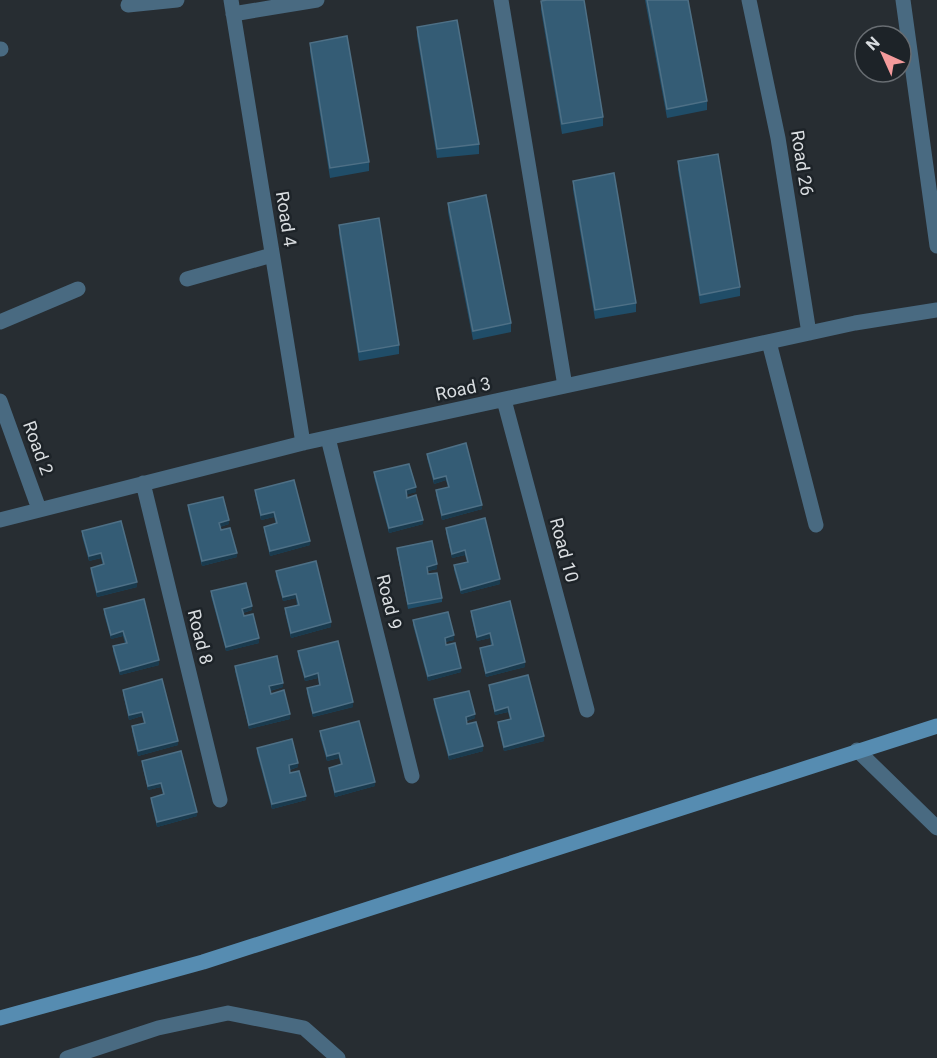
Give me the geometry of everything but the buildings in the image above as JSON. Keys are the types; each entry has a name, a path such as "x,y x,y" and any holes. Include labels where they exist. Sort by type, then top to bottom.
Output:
{"main road":[{"path":"0,1018 203,962 937,726"}],"street":[{"path":"128,5 177,0"},
{"path":"232,7 316,0"},
{"path":"501,0 565,386"},
{"name":"Road 26","path":"749,0 778,138 809,333"},
{"path":"903,0 937,246"},
{"name":"Road 4","path":"232,7 303,443"},
{"path":"187,279 272,255"},
{"path":"0,322 78,289"},
{"name":"Road 3","path":"0,520 303,443 809,333 937,310"},
{"path":"769,342 816,525"},
{"name":"Road 10","path":"504,400 587,710"},
{"name":"Road 2","path":"0,401 39,509"},
{"name":"Road 9","path":"328,438 412,776"},
{"name":"Road 8","path":"143,483 220,800"},
{"path":"857,750 937,828"},
{"path":"67,1058 158,1028 228,1013 304,1028 338,1058"}]}
